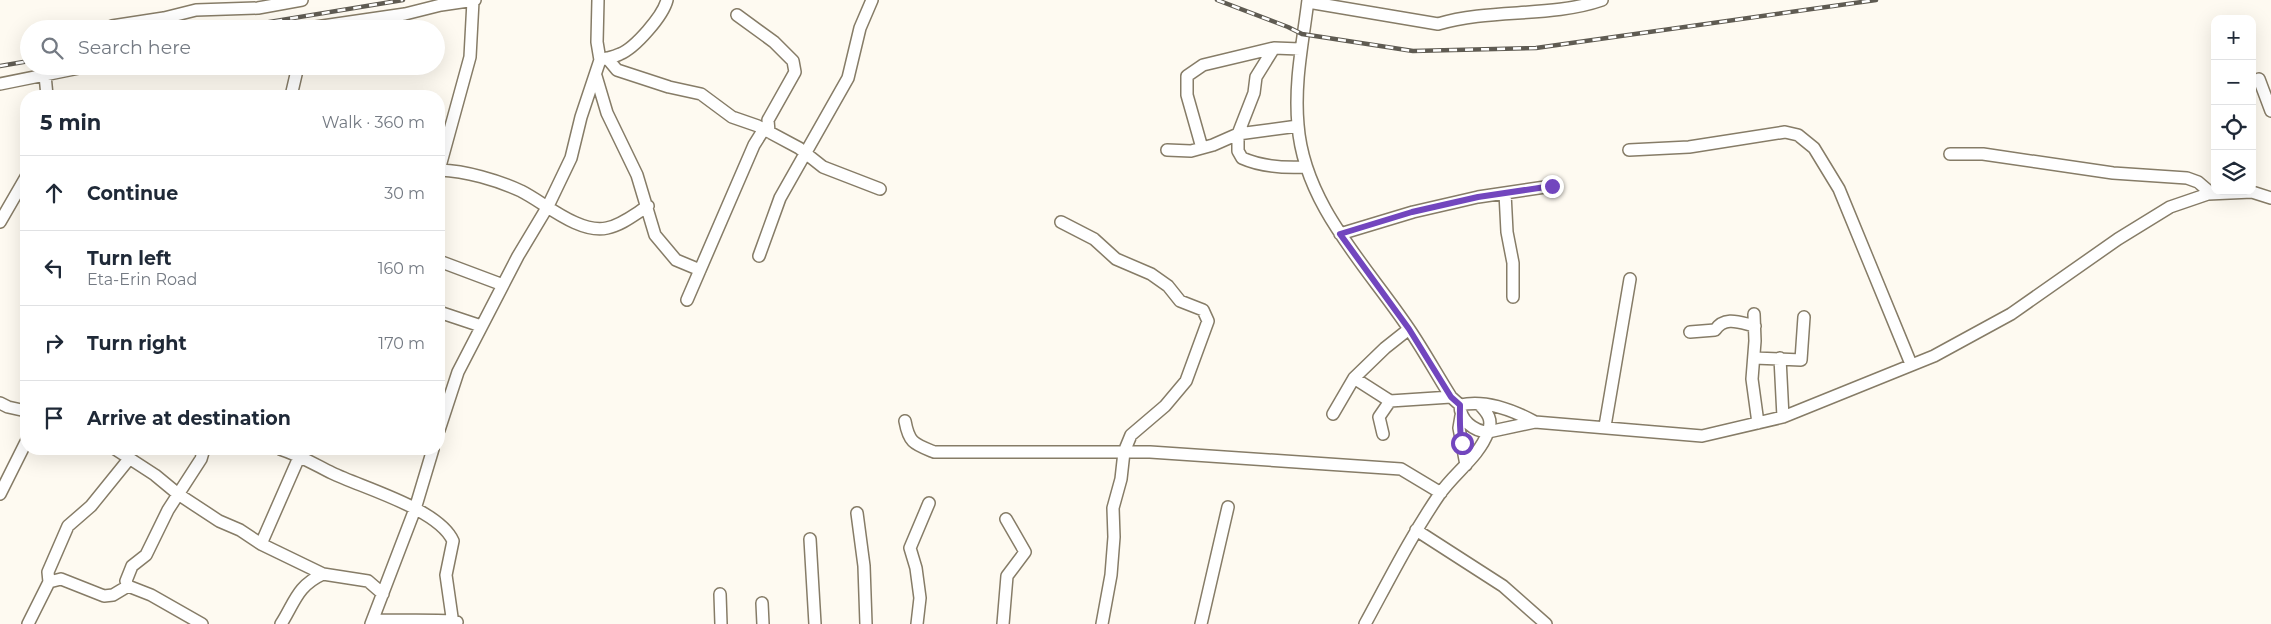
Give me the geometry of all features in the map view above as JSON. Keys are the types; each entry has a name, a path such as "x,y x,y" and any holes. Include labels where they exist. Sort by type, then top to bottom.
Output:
{"street":[{"path":"151,20 164,18 197,5 258,8 302,0"},
{"path":"364,20 474,0 470,57 445,148"},
{"path":"598,0 597,42 604,59 618,70 669,87 701,94 732,117 767,130 805,153 823,167 880,190"},
{"path":"445,412 458,372 518,256 548,206 571,158 582,117 604,59 621,54 630,48 658,16 667,0"},
{"path":"759,256 780,198 848,78 860,28 872,0"},
{"path":"1602,0 1579,8 1531,10 1452,19 1438,24 1308,1 1296,84 1298,126 1306,167 1320,198 1340,234 1409,329 1458,406 1481,432 1535,422 1605,426 1702,436 1783,417 1934,356 2011,314 2118,239 2170,207 2211,194"},
{"path":"687,300 754,145 767,130 768,120 795,72 793,61 774,42 737,15"},
{"path":"1202,148 1187,95 1188,76 1203,65 1274,48 1300,49"},
{"path":"1274,48 1256,77 1254,93 1238,134 1238,151 1242,158 1250,162 1289,168 1306,167"},
{"path":"0,84 45,75 46,90"},
{"path":"292,90 296,75"},
{"path":"596,76 607,113 637,175 656,235 676,260 700,270"},
{"path":"2259,79 2271,111"},
{"path":"1167,150 1202,148 1238,134 1298,126"},
{"path":"1629,150 1689,147 1785,132 1798,135 1814,148 1839,189 1911,364"},
{"path":"1950,154 1983,154 2113,173 2187,178 2198,182 2211,193"},
{"path":"445,171 491,180 520,191 569,220 606,229 618,225 648,206"},
{"path":"0,222 4,205 20,185"},
{"path":"1340,234 1412,212 1505,193 1552,186"},
{"path":"1505,193 1507,232 1513,263 1513,297"},
{"path":"2256,193 2271,198"},
{"path":"1061,222 1094,239 1116,259 1151,274 1168,286 1180,301 1203,310 1208,321 1186,381 1165,406 1131,435 1124,452 1122,479 1113,508 1114,537 1111,574 1102,624"},
{"path":"445,263 503,285"},
{"path":"1605,426 1630,278"},
{"path":"445,314 481,326"},
{"path":"1754,314 1752,379 1758,423"},
{"path":"1754,358 1801,360 1804,318"},
{"path":"1690,332 1716,330 1719,324 1731,320 1755,326"},
{"path":"1333,414 1354,378 1385,348 1409,329"},
{"path":"1780,358 1783,417"},
{"path":"1354,378 1390,401 1458,406 1479,404 1510,410 1535,422"},
{"path":"1383,434 1379,417 1390,401"},
{"path":"0,403 20,409"},
{"path":"1365,624 1416,530 1453,477 1483,445 1488,432 1490,417 1479,404"},
{"path":"1458,406 1458,428 1466,465"},
{"path":"905,420 908,434 915,444 934,452 1150,452 1401,469 1441,493"},
{"path":"0,494 20,454"},
{"path":"123,455 156,475 178,494 219,521 240,530 261,544 322,574 368,581 390,572"},
{"path":"128,586 126,581 132,566 146,555 178,494 203,455"},
{"path":"297,455 331,473 415,509 443,527 454,541 446,575 456,622 372,622 415,509 431,455"},
{"path":"261,544 300,456"},
{"path":"28,624 49,582 48,572 68,526 91,506 129,459"},
{"path":"917,624 920,598 916,568 910,548 930,503"},
{"path":"1201,624 1216,566 1228,507"},
{"path":"857,513 864,566 866,624"},
{"path":"1004,624 1007,576 1025,552 1006,519"},
{"path":"1416,530 1503,586 1546,624"},
{"path":"810,539 815,624"},
{"path":"281,624 301,589 310,580 322,574"},
{"path":"49,582 61,579 104,596 113,595 128,586"},
{"path":"368,581 383,594"},
{"path":"128,586 151,595 202,624"},
{"path":"720,594 721,624"},
{"path":"762,603 763,624"}],"railway":[{"path":"282,20 403,0"},
{"path":"1217,0 1302,34 1413,51 1536,48 1876,0"},
{"path":"0,66 20,63"}],"route":[{"path":"1462,443 1458,428 1461,416 1460,405 1451,397 1409,329 1340,234 1412,212 1478,197 1552,186"}]}
